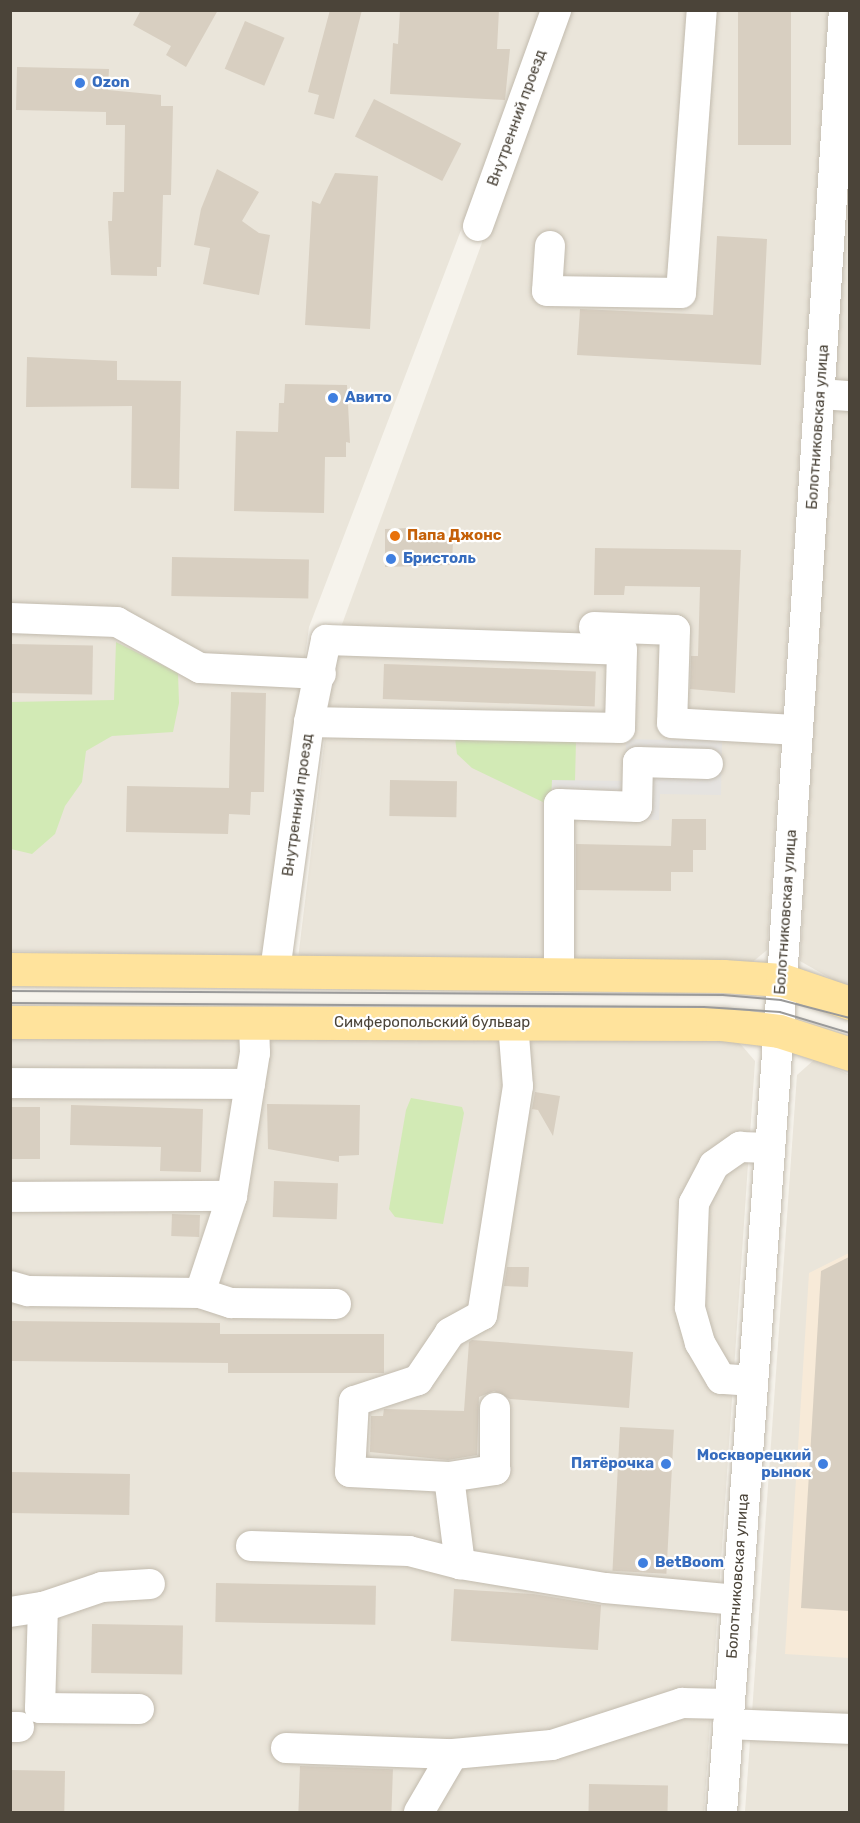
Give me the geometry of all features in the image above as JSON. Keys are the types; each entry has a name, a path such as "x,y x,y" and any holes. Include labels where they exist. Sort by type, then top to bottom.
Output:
{"main road":[{"path":"10,969 559,975 782,980 849,1003"},
{"name":"Симферопольский бульвар","path":"10,1022 722,1024 779,1031 849,1054"}],"street":[{"name":"Внутренний проезд","path":"478,226 556,10"},
{"path":"550,246 547,291 681,293 702,10"},
{"name":"Болотниковская улица","path":"722,1812 779,1031 820,394 843,118 844,10"},
{"path":"820,394 849,396"},
{"path":"10,618 117,622 200,668 321,674"},
{"path":"594,627 675,630 672,723 798,730"},
{"name":"Внутренний проезд","path":"275,971 309,722 321,674 326,640 622,650 620,728"},
{"path":"309,722 620,728 638,762 637,807 560,804 559,975"},
{"path":"638,762 708,764"},
{"path":"495,1408 495,1470 449,1477 350,1472 354,1401 418,1380 450,1333 482,1315 518,1086 513,1023"},
{"path":"200,1293 232,1196 250,1084 254,1024"},
{"path":"10,1083 250,1084"},
{"path":"753,1381 722,1379 700,1343 690,1306 694,1203 714,1165 740,1147 770,1148"},
{"path":"10,1197 232,1196"},
{"path":"10,1286 28,1291 200,1293 231,1302 336,1304"},
{"path":"449,1477 460,1564"},
{"path":"251,1546 409,1551 460,1564 605,1588 737,1600"},
{"path":"10,1612 43,1607 102,1587 150,1584"},
{"path":"43,1607 40,1708 139,1709"},
{"path":"286,1748 453,1754 552,1745 682,1703 728,1714 849,1729"},
{"path":"419,1812 453,1754"}],"shaded area":[{"path":"11,11 545,11 309,627 264,957 11,951"},
{"path":"567,11 828,11 767,950 749,965 298,959 337,638"},
{"path":"849,119 849,989 800,961"},
{"path":"626,739 722,741 721,795 660,794 659,820 551,818 552,780 625,781"},
{"path":"11,1028 738,1041 755,1061 704,1812 11,1812"},
{"path":"815,1059 850,1075 849,1812 745,1812 797,1075"},
{"name":"Москворецкий рынок","path":"849,1253 849,1658 785,1654 809,1273"}],"green space":[{"path":"116,642 178,673 179,703 173,732 112,736 86,751 82,782 65,806 55,834 32,854 11,849 10,702 114,700"},
{"path":"455,738 576,741 575,781 552,781 551,806 472,768 457,754"},
{"path":"411,1098 462,1107 464,1113 443,1224 395,1217 389,1209 406,1110"}],"building":[{"path":"141,10 218,10 186,67 166,55 171,46 133,25"},
{"path":"330,10 362,10 334,119 314,114 319,95 308,92"},
{"path":"400,10 499,10 497,49 510,49 505,100 390,94 393,43 398,44"},
{"path":"738,10 791,10 791,145 738,145"},
{"path":"245,21 285,38 264,86 225,69"},
{"path":"17,67 109,69 108,90 161,95 161,106 173,106 171,195 163,195 161,267 157,267 157,276 111,275 108,221 112,221 113,192 124,192 125,125 106,125 106,112 16,110"},
{"path":"374,99 461,143 442,181 355,136"},
{"path":"217,169 259,192 242,221 259,233 270,235 259,295 203,284 210,248 194,245 201,209"},
{"path":"335,173 378,176 370,329 305,325 312,201 320,204"},
{"path":"717,236 767,239 761,365 577,355 580,309 713,315"},
{"path":"27,357 117,361 117,380 181,381 179,489 131,488 132,406 26,407"},
{"path":"285,384 347,385 350,443 346,442 346,457 325,457 324,513 234,511 236,431 278,432 279,403 284,403"},
{"path":"409,528 453,541 452,565 385,567 385,529"},
{"path":"595,548 741,550 735,693 690,689 691,656 698,656 700,587 625,586 624,595 594,595"},
{"path":"172,557 309,559 308,598 171,596"},
{"path":"10,644 93,645 92,694 10,693"},
{"path":"384,664 596,671 595,706 383,699"},
{"path":"231,692 266,693 264,792 251,792 250,815 229,814 228,834 126,832 127,786 229,788"},
{"path":"390,780 457,781 456,817 389,816"},
{"path":"672,819 706,819 706,850 693,850 693,872 671,872 671,891 576,890 576,844 671,846"},
{"path":"535,1092 560,1096 553,1136 538,1110 532,1109"},
{"path":"267,1104 360,1105 359,1155 339,1156 339,1162 268,1149"},
{"path":"71,1105 203,1109 201,1172 160,1171 161,1147 70,1145"},
{"path":"10,1107 40,1107 40,1159 10,1159"},
{"path":"274,1181 338,1183 337,1219 273,1217"},
{"path":"172,1214 200,1215 199,1237 171,1236"},
{"name":"Москворецкий рынок","path":"849,1257 849,1611 801,1608 821,1271"},
{"path":"507,1267 529,1267 528,1287 504,1286"},
{"path":"11,1321 220,1323 220,1334 384,1334 384,1373 228,1373 228,1363 11,1361"},
{"path":"472,1340 633,1352 629,1408 510,1399 494,1391 479,1397 477,1455 448,1460 370,1452 371,1416 383,1416 384,1409 464,1411 469,1342"},
{"path":"620,1427 674,1430 666,1574 612,1571"},
{"path":"10,1472 130,1474 129,1515 10,1513"},
{"path":"216,1583 376,1586 375,1625 215,1622"},
{"path":"454,1589 533,1594 601,1605 598,1650 451,1641"},
{"path":"92,1624 183,1626 182,1675 91,1673"},
{"path":"300,1766 393,1769 391,1812 298,1812"},
{"path":"10,1770 65,1771 64,1812 10,1812"},
{"path":"589,1784 668,1785 668,1812 589,1812"}],"tram line":[{"path":"10,991 723,995 781,1000 850,1018"},
{"path":"10,1003 704,1007 780,1012 850,1033"}],"place":[{"name":"Ozon","path":"80,83"},
{"name":"Авито","path":"333,398"},
{"name":"Папа Джонс","path":"395,536"},
{"name":"Бристоль","path":"391,559"},
{"name":"Пятёрочка","path":"666,1464"},
{"name":"Москворецкий рынок","path":"823,1464"},
{"name":"BetBoom","path":"643,1563"}]}
